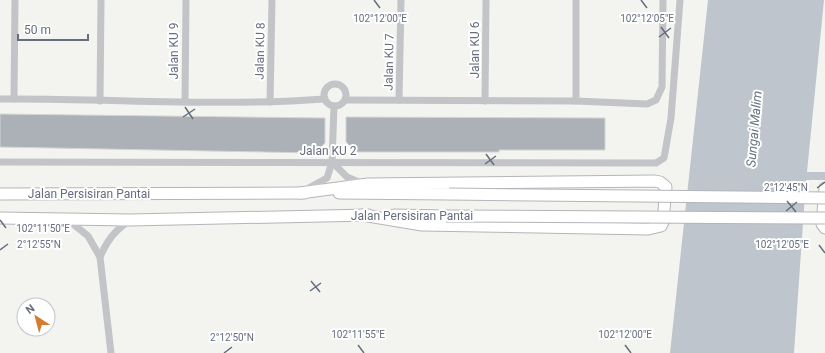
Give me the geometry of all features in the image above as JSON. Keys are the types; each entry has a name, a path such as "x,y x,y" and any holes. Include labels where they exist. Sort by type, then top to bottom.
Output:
{"main road":[{"path":"300,193 368,184 655,181 660,182 666,187 663,222 661,226 648,229 422,225 362,215"},
{"path":"825,188 822,224 825,228"},
{"name":"Jalan Persisiran Pantai","path":"0,194 300,193 825,198"},
{"name":"Jalan Persisiran Pantai","path":"0,218 130,220 362,215 825,218"}],"street":[{"path":"14,99 15,0"},
{"path":"100,101 101,0"},
{"name":"Jalan KU 9","path":"185,102 186,0"},
{"name":"Jalan KU 8","path":"270,102 272,0"},
{"name":"Jalan KU 7","path":"400,100 401,0"},
{"name":"Jalan KU 6","path":"485,101 486,0"},
{"path":"576,0 576,101"},
{"path":"344,100 344,90 336,84 326,89 325,99 328,103 334,106 340,104 344,100 576,101 647,104 656,100 662,87 663,0"},
{"name":"Jalan KU 2","path":"0,162 656,163 664,158 671,118 680,0"},
{"path":"0,99 185,102 270,102 325,99"},
{"path":"300,193 327,178 332,162 334,106"},
{"path":"332,162 347,177 355,182 368,184"},
{"path":"67,220 88,236 100,257 111,353"},
{"path":"100,257 112,235 130,220"}],"water":[{"name":"Sungai Malim","path":"708,0 824,0 807,172 825,172 825,180 806,180 794,353 670,353"}],"building":[{"path":"0,114 325,118 325,143 315,153 0,147"},
{"path":"346,117 605,118 605,150 356,152 346,142"}]}
